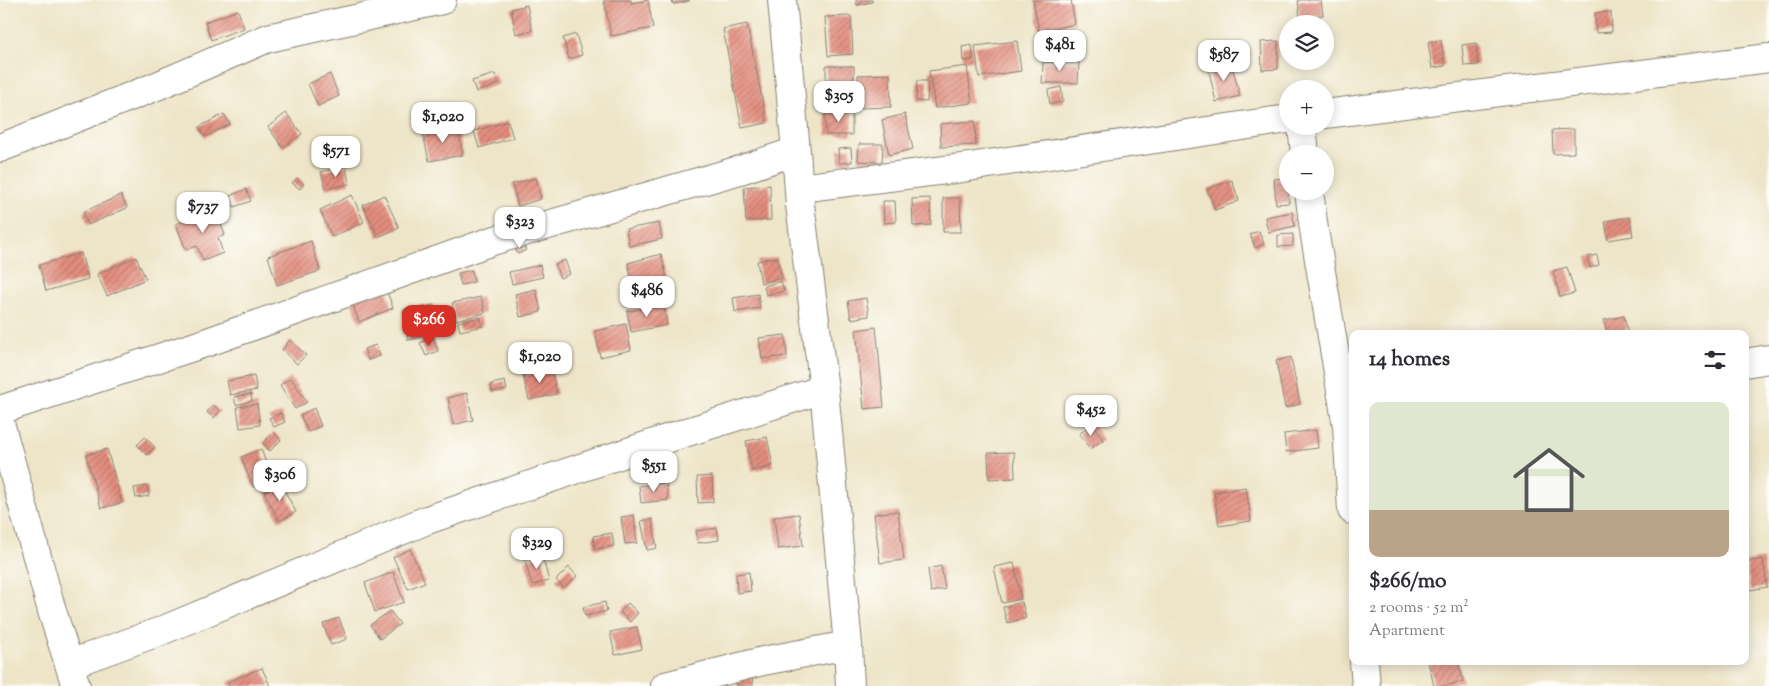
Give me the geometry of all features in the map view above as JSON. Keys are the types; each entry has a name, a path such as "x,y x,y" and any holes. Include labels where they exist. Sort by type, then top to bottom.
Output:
{"street":[{"path":"0,148 268,38 442,0"},
{"path":"782,0 799,188 824,389 848,645 850,686"},
{"path":"1334,113 1769,58"},
{"path":"799,188 962,168 1279,120"},
{"path":"0,410 205,343 492,241 740,170 796,151"},
{"path":"1311,200 1314,230 1349,420"},
{"path":"1749,362 1769,359"},
{"path":"0,423 52,611 73,675 161,630 427,520 681,434 824,389"},
{"path":"665,686 763,661 848,645"},
{"path":"1364,665 1366,686"}],"building":[{"path":"604,0 631,0 631,3 648,0 653,28 611,36"},
{"path":"672,0 689,0 689,1 673,4"},
{"path":"856,0 872,0 872,2 857,5"},
{"path":"1033,0 1071,0 1075,24 1039,31"},
{"path":"1298,0 1321,0 1323,15 1300,15"},
{"path":"527,5 532,31 516,34 511,9"},
{"path":"238,10 244,28 211,40 205,22"},
{"path":"1611,12 1612,32 1596,33 1595,13"},
{"path":"851,16 853,54 828,56 825,17"},
{"path":"747,24 767,123 742,128 723,29"},
{"path":"576,34 582,55 569,59 563,38"},
{"path":"1441,40 1445,66 1432,68 1428,42"},
{"path":"1017,41 1021,71 979,77 975,46"},
{"path":"1278,41 1278,69 1262,70 1261,42"},
{"path":"1476,43 1478,65 1464,66 1462,45"},
{"path":"972,45 973,60 963,61 962,47"},
{"path":"1043,62 1079,62 1078,83 1042,83"},
{"path":"1231,62 1240,96 1216,102 1208,67"},
{"path":"826,66 854,66 854,107 826,107"},
{"path":"967,66 972,103 935,108 929,71"},
{"path":"330,74 339,96 318,106 308,84"},
{"path":"495,74 499,84 476,92 472,81"},
{"path":"890,74 891,107 859,108 858,75"},
{"path":"917,81 928,81 927,102 916,101"},
{"path":"1061,87 1063,102 1050,104 1048,90"},
{"path":"825,111 852,111 852,135 826,135"},
{"path":"286,113 302,134 283,148 268,127"},
{"path":"224,114 230,124 205,137 199,127"},
{"path":"905,114 913,149 889,155 882,120"},
{"path":"508,121 513,138 479,148 474,131"},
{"path":"975,121 976,145 941,147 940,124"},
{"path":"458,127 463,155 429,161 423,134"},
{"path":"1574,129 1574,153 1553,154 1552,130"},
{"path":"859,144 883,144 882,162 858,161"},
{"path":"851,148 852,162 839,163 838,149"},
{"path":"346,166 349,184 326,189 321,172"},
{"path":"297,178 304,184 300,189 292,183"},
{"path":"536,178 541,199 518,206 512,184"},
{"path":"1274,179 1279,179 1279,200 1289,200 1289,203 1276,204"},
{"path":"1232,180 1239,201 1215,210 1207,189"},
{"path":"770,185 771,220 746,221 744,187"},
{"path":"246,189 251,201 234,207 230,196"},
{"path":"121,195 127,208 88,225 83,212"},
{"path":"352,195 364,222 332,237 320,210"},
{"path":"384,195 399,228 378,237 363,205"},
{"path":"930,198 931,225 913,226 912,199"},
{"path":"943,198 960,198 961,232 943,232"},
{"path":"883,201 895,201 896,222 884,223"},
{"path":"215,208 225,235 218,238 223,253 203,261 197,246 186,250 176,224"},
{"path":"1292,212 1295,226 1268,232 1265,217"},
{"path":"1630,217 1633,236 1608,240 1605,221"},
{"path":"659,223 662,239 629,246 626,229"},
{"path":"1259,231 1264,244 1255,248 1250,234"},
{"path":"1293,234 1293,246 1278,247 1278,235"},
{"path":"311,241 320,271 277,285 268,256"},
{"path":"522,243 526,250 518,254 514,247"},
{"path":"81,253 88,279 46,291 39,265"},
{"path":"661,254 667,278 633,286 628,263"},
{"path":"1597,255 1599,265 1590,268 1587,257"},
{"path":"136,257 146,279 107,296 97,274"},
{"path":"777,257 782,278 761,283 757,261"},
{"path":"565,260 570,274 560,278 555,265"},
{"path":"540,265 543,277 512,284 509,272"},
{"path":"1567,267 1575,293 1560,297 1553,271"},
{"path":"472,270 474,282 461,285 458,273"},
{"path":"781,281 784,291 766,295 764,286"},
{"path":"385,286 393,308 359,322 351,300"},
{"path":"536,289 541,312 520,317 515,294"},
{"path":"758,294 760,308 735,312 733,298"},
{"path":"481,297 485,313 456,320 452,303"},
{"path":"866,298 869,316 851,319 848,301"},
{"path":"434,305 439,334 408,340 403,310"},
{"path":"664,305 667,325 631,332 627,311"},
{"path":"1624,316 1627,330 1606,330 1604,320"},
{"path":"480,317 483,326 460,331 458,322"},
{"path":"626,324 631,350 600,357 595,331"},
{"path":"876,327 884,407 864,409 856,330"},
{"path":"785,335 787,356 762,359 759,338"},
{"path":"433,337 438,351 426,356 420,343"},
{"path":"290,340 306,355 297,364 282,350"},
{"path":"376,345 380,356 368,360 364,349"},
{"path":"1291,357 1300,404 1285,408 1276,361"},
{"path":"551,368 557,394 529,400 523,375"},
{"path":"254,376 257,390 230,395 227,381"},
{"path":"291,378 307,402 295,409 280,385"},
{"path":"505,381 507,390 492,392 491,384"},
{"path":"467,393 473,420 453,425 448,398"},
{"path":"251,394 252,401 236,405 234,397"},
{"path":"257,404 260,425 240,428 237,407"},
{"path":"213,405 220,411 214,418 207,412"},
{"path":"314,408 321,426 308,432 300,415"},
{"path":"281,413 285,422 274,427 269,418"},
{"path":"1093,424 1103,440 1090,449 1079,434"},
{"path":"1316,430 1318,448 1286,452 1284,434"},
{"path":"274,432 281,440 270,451 263,443"},
{"path":"145,437 155,447 147,455 137,445"},
{"path":"767,437 773,466 752,471 746,441"},
{"path":"107,449 122,503 101,508 86,455"},
{"path":"261,449 272,480 253,487 241,457"},
{"path":"1014,452 1015,478 989,479 988,453"},
{"path":"712,476 713,502 698,503 697,477"},
{"path":"666,483 668,500 641,503 639,486"},
{"path":"281,484 296,512 279,521 264,492"},
{"path":"147,486 149,496 136,498 134,488"},
{"path":"1246,487 1251,521 1219,526 1214,492"},
{"path":"898,511 904,560 880,563 874,514"},
{"path":"799,514 803,546 778,549 774,517"},
{"path":"634,515 637,543 625,544 621,517"},
{"path":"652,519 657,548 647,550 641,521"},
{"path":"717,528 719,540 698,543 696,531"},
{"path":"612,533 614,546 595,549 593,536"},
{"path":"410,549 425,582 408,589 393,557"},
{"path":"542,555 549,581 532,585 525,560"},
{"path":"1763,559 1767,587 1750,590 1749,561"},
{"path":"1014,563 1021,599 1002,603 994,567"},
{"path":"941,566 945,589 931,592 928,569"},
{"path":"569,567 577,576 564,588 556,580"},
{"path":"393,572 404,602 375,612 365,583"},
{"path":"749,572 751,591 737,593 736,574"},
{"path":"605,602 607,611 585,616 583,607"},
{"path":"1022,602 1026,618 1007,623 1003,607"},
{"path":"628,603 638,613 630,622 620,612"},
{"path":"390,611 400,624 380,639 370,625"},
{"path":"339,618 347,639 331,645 323,624"},
{"path":"637,627 642,649 615,655 610,632"},
{"path":"1429,665 1459,665 1463,681 1445,686 1434,686"},
{"path":"262,668 270,686 229,686 228,682"},
{"path":"752,675 753,686 737,686 736,677"}]}
